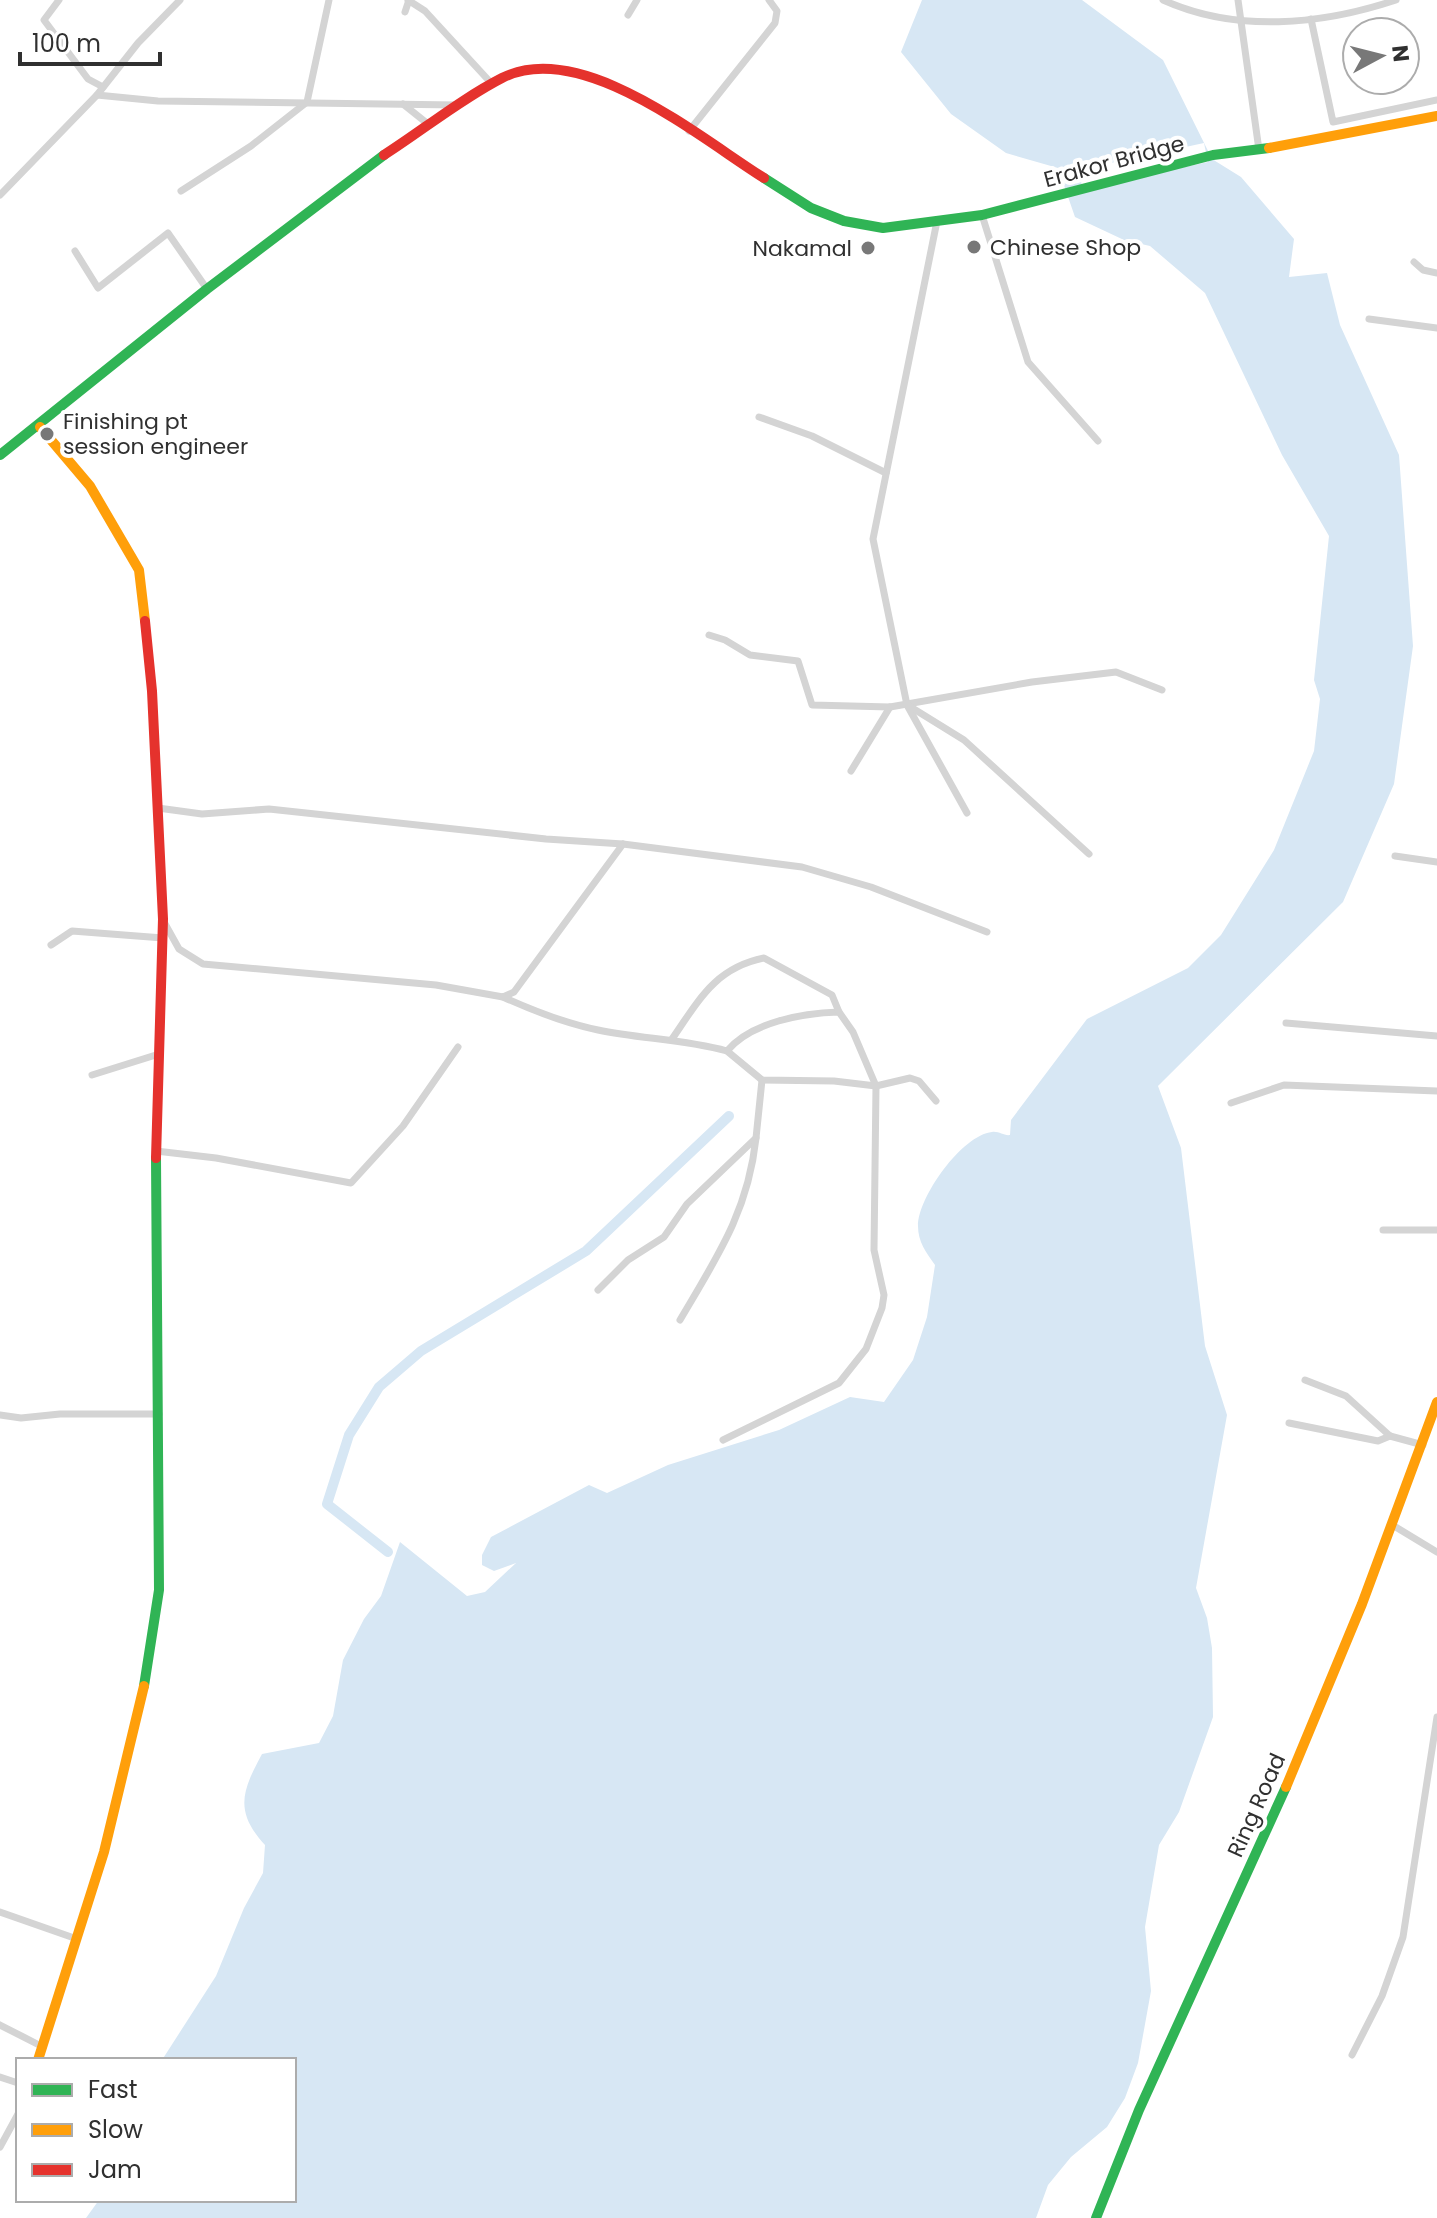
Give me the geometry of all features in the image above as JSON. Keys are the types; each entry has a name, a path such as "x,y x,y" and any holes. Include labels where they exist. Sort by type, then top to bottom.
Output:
{"street":[{"path":"59,0 44,20 88,79 103,87"},
{"path":"0,195 97,95 138,43 180,0"},
{"path":"181,191 242,153 307,102 329,0"},
{"path":"405,12 408,0 425,11 492,84"},
{"path":"628,15 637,0"},
{"path":"689,131 775,23 777,11 769,0"},
{"path":"1163,0 1189,11 1241,22 1311,19 1396,0"},
{"path":"1238,0 1259,150"},
{"path":"1311,19 1333,122 1437,100"},
{"name":"Erakor Bridge","path":"0,455 40,427 207,289 428,124 504,77 542,70 569,71 619,87 811,208 836,219 883,228 982,215 1213,155 1259,150 1437,116"},
{"path":"97,95 158,101 457,105"},
{"path":"403,104 428,124"},
{"path":"1409,105 1412,120"},
{"path":"1380,112 1389,125"},
{"path":"1344,120 1345,133"},
{"path":"982,215 1028,362 1098,441"},
{"path":"937,221 873,539 907,705 967,813"},
{"path":"75,251 98,288 168,233 207,289"},
{"path":"1414,262 1423,270 1437,273"},
{"path":"1369,319 1437,328"},
{"path":"759,417 812,436 886,473"},
{"path":"39,2058 77,1939 141,1705 159,1590 156,1151 163,938 152,691 139,570 90,486 40,427"},
{"path":"709,635 725,640 750,655 798,661 812,705 890,707 1032,682 1116,672 1162,690"},
{"path":"907,705 964,740 1089,854"},
{"path":"851,771 890,707"},
{"path":"158,808 202,814 269,809 546,839 623,844 802,867 871,887 987,932"},
{"path":"503,997 514,992 623,844"},
{"path":"1395,856 1437,862"},
{"path":"163,919 179,949 203,964 436,985 503,997 543,1015 598,1030 672,1039 727,1051 762,1080 834,1081 876,1086 910,1078 919,1081 936,1101"},
{"path":"51,945 72,931 163,938"},
{"path":"672,1039 710,985 738,964 764,958 832,995 853,1032 876,1086 874,1250 884,1295 866,1349 839,1383 723,1440"},
{"path":"727,1051 737,1040 760,1029 808,1013 839,1012"},
{"path":"1286,1023 1437,1036"},
{"path":"156,1151 191,1154 351,1183 403,1126 458,1047"},
{"path":"92,1075 159,1054"},
{"path":"680,1320 740,1211 752,1179 762,1080"},
{"path":"1231,1103 1284,1085 1437,1091"},
{"path":"598,1290 628,1260 664,1237 687,1204 756,1138"},
{"path":"1383,1230 1437,1230"},
{"path":"1305,1380 1346,1396 1390,1436 1423,1445"},
{"name":"Ring Road","path":"1096,2218 1122,2146 1226,1923 1334,1677 1394,1526 1437,1402"},
{"path":"0,1415 21,1418 60,1414 159,1414"},
{"path":"1289,1423 1378,1441 1390,1436"},
{"path":"1394,1526 1437,1552"},
{"path":"1352,2055 1382,1996 1403,1937 1437,1717"},
{"path":"0,1912 77,1939"},
{"path":"0,2025 43,2047"},
{"path":"0,2147 4,2134 16,2117"}],"water":[{"path":"922,0 1082,0 1163,60 1212,159 1241,177 1294,239 1289,277 1327,273 1340,325 1399,455 1413,646 1394,784 1343,902 1158,1086 1181,1148 1205,1346 1227,1415 1196,1588 1207,1618 1212,1648 1213,1717 1179,1812 1159,1845 1145,1927 1151,1991 1138,2063 1125,2098 1107,2127 1071,2157 1048,2185 1036,2218 86,2218 98,2202 296,2202 296,2058 163,2058 216,1976 244,1908 263,1873 265,1845 249,1822 244,1801 255,1767 262,1754 319,1743 333,1716 343,1660 364,1619 381,1596 400,1542 467,1596 485,1592 516,1563 494,1571 482,1565 482,1555 491,1537 589,1485 607,1493 668,1465 779,1430 850,1397 884,1402 913,1360 927,1317 935,1265 921,1242 918,1226 925,1200 934,1184 955,1155 980,1136 995,1132 1010,1135 1011,1120 1087,1019 1188,968 1221,935 1274,850 1314,751 1320,699 1314,680 1329,536 1282,455 1205,293 1150,246 1124,240 1075,217 1058,168 1006,153 951,114 901,52"}],"pier":[{"path":"1204,143 1208,162 1083,189 1078,170"}],"waterway":[{"path":"388,1552 327,1504 349,1435 379,1387 421,1351 586,1251 729,1116"}],"traffic: fast":[{"path":"764,178 811,208 844,221 883,228 982,215 1213,155 1269,148"},
{"path":"0,455 207,289 384,155"},
{"path":"144,1686 159,1590 156,1158"},
{"path":"1096,2218 1139,2110 1286,1787"}],"traffic: slow":[{"path":"1269,148 1437,116"},
{"path":"40,427 90,486 139,570 145,621"},
{"path":"1286,1787 1362,1604 1437,1402"},
{"path":"39,2058 104,1852 144,1686"}],"traffic: jam":[{"path":"384,155 502,78 533,69 567,71 639,98 764,178"},
{"path":"145,621 152,691 163,919 156,1158"}],"place":[{"name":"Chinese Shop","path":"974,247"},
{"name":"Nakamal","path":"868,248"},
{"name":"Finishing pt session engineer","path":"47,434"}]}
